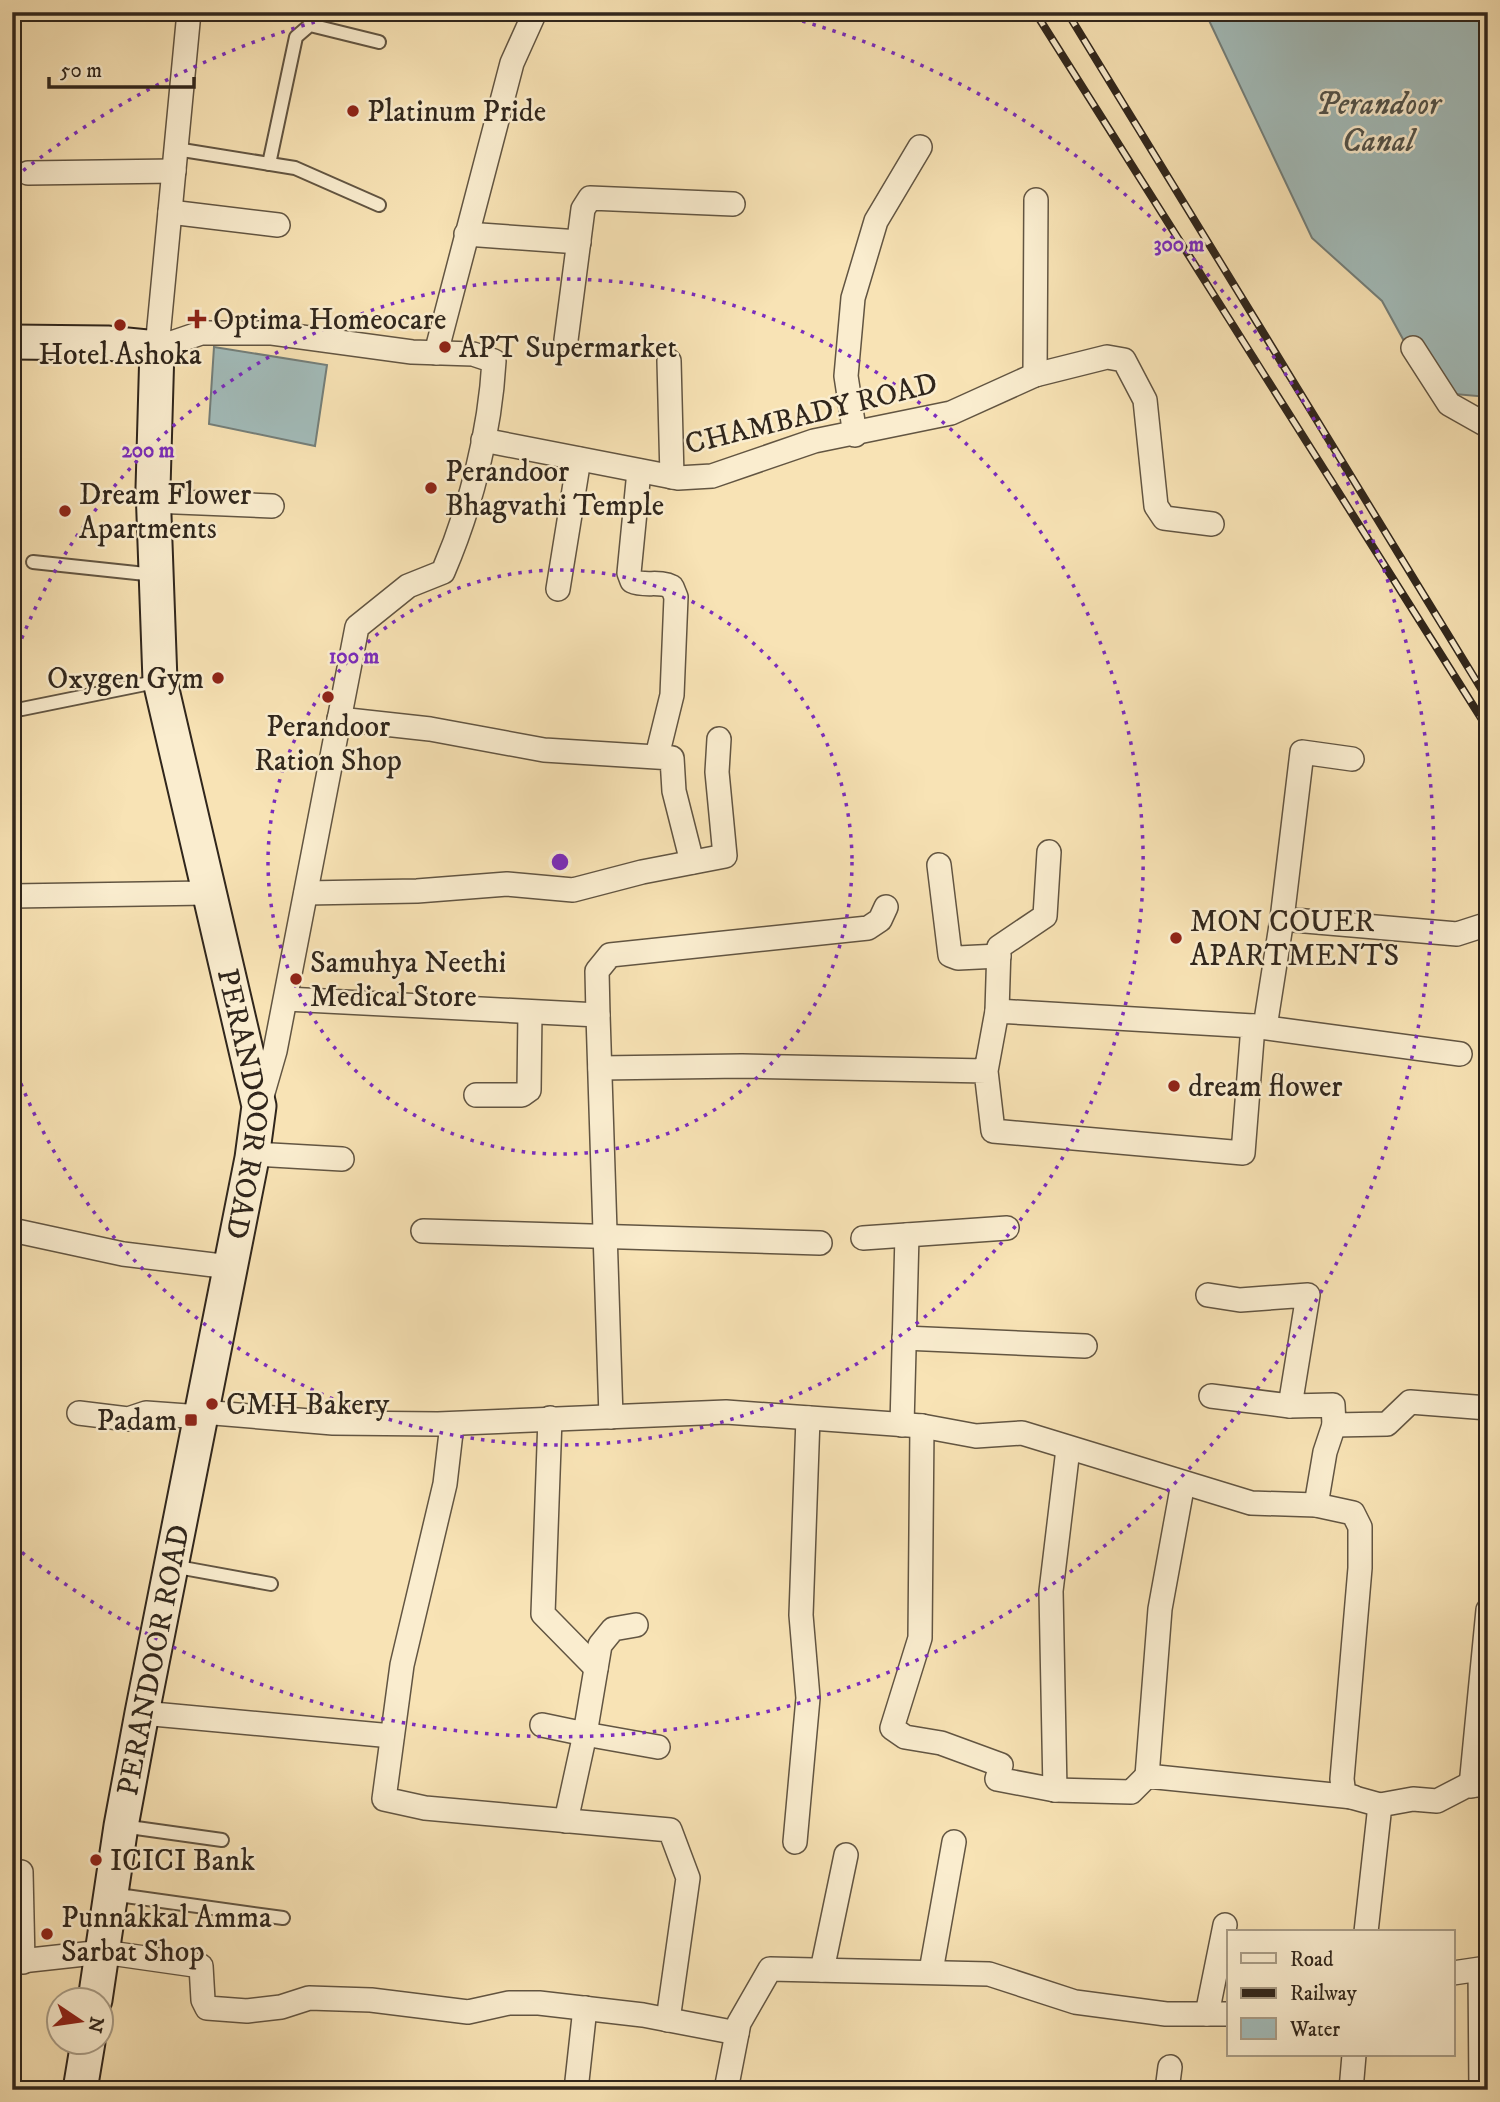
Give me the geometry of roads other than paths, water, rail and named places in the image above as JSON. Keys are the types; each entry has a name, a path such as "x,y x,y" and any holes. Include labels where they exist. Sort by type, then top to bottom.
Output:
{"main road":[{"path":"12,342 107,343 158,348"},
{"name":"PERANDOOR ROAD","path":"97,1986 121,1826 253,1154 259,1106 207,893 160,681 153,500 158,348"},
{"path":"80,2090 86,2056"}],"street":[{"path":"189,12 158,348 201,333 272,333 436,353 473,354 494,361 491,410 461,531 443,572 408,586 357,627 286,999 259,1106"},
{"path":"436,353 512,63 535,12"},
{"path":"855,435 846,376 853,299 876,221 920,147"},
{"path":"29,173 175,160"},
{"path":"566,340 583,209 590,198 733,204"},
{"path":"1035,375 1036,200"},
{"path":"170,212 278,225"},
{"path":"466,234 579,243"},
{"path":"1413,348 1449,404 1488,426"},
{"name":"CHAMBADY ROAD","path":"483,440 672,477 712,476 814,441 855,435 951,413 1035,375 1107,357 1124,360 1145,400 1156,506 1164,518 1212,524"},
{"path":"669,361 672,477"},
{"path":"558,589 579,459"},
{"path":"639,471 629,573 632,581 638,584 665,583 672,587 676,597 672,695 657,756"},
{"path":"153,500 272,506"},
{"path":"339,719 429,729 544,750 672,758 674,792 692,862"},
{"path":"306,893 416,891 507,884 573,890 725,856 717,772 719,739"},
{"path":"1049,852 1045,916 999,947 998,1011 986,1071 993,1131 1243,1153 1259,1027 1282,919 1302,752 1352,759"},
{"path":"939,864 950,955 958,958 999,956"},
{"path":"12,896 207,893"},
{"path":"611,1417 597,971 610,955 868,928 880,920 887,906"},
{"path":"1282,919 1457,933 1488,924"},
{"path":"286,999 598,1015"},
{"path":"998,1011 1259,1027 1460,1054"},
{"path":"476,1095 522,1095 528,1090 530,1012"},
{"path":"600,1069 742,1066 986,1071"},
{"path":"253,1154 342,1159"},
{"path":"863,1238 1007,1228"},
{"path":"12,1230 123,1254 230,1267"},
{"path":"423,1231 820,1243"},
{"path":"907,1235 904,1338 912,1426 920,1637 892,1728 905,1737 941,1743 1001,1765 998,1779 1055,1790 1131,1792 1147,1776 1160,1609 1183,1483"},
{"path":"1208,1294 1240,1300 1308,1295 1290,1406"},
{"path":"904,1338 1084,1346"},
{"path":"1211,1396 1290,1406 1334,1405 1334,1425 1325,1452 1316,1505"},
{"path":"1334,1425 1387,1424 1410,1402 1488,1408"},
{"path":"79,1413 128,1419 146,1413 333,1423 452,1424 726,1412 912,1426 976,1436 1022,1433 1251,1503 1316,1505 1353,1513 1360,1527 1360,1568 1342,1779 1344,1795 1380,1805 1413,1799 1437,1801 1480,1785 1488,1610"},
{"path":"550,1418 543,1614 596,1668"},
{"path":"795,1842 808,1699 801,1615 808,1418"},
{"path":"452,1424 445,1484 402,1665 384,1799 425,1808 670,1830 688,1878 668,2020"},
{"path":"1055,1790 1051,1591 1068,1449"},
{"path":"566,1821 585,1734 600,1645 613,1629 636,1625"},
{"path":"142,1713 392,1736"},
{"path":"542,1725 658,1747"},
{"path":"1147,1776 1353,1797"},
{"path":"1366,1930 1380,1805"},
{"path":"931,1971 954,1842"},
{"path":"822,1970 846,1854"},
{"path":"21,1872 18,1962 103,1952 201,1966 203,2000 207,2008 247,2011 281,2007 309,1998 371,2000 468,2012 509,2003 643,2015 737,2033"},
{"path":"726,2090 739,2023 771,1969 989,1974 1075,2002 1166,2014 1218,2014 1225,1926"},
{"path":"1454,1973 1484,1969 1481,2090"},
{"path":"576,2090 585,2008"},
{"path":"1352,2090 1354,2056"},
{"path":"1167,2090 1170,2067"}],"lane":[{"path":"269,164 296,37 310,25 379,42"},
{"path":"175,160 269,164 295,168 379,205"},
{"path":"33,562 155,575"},
{"path":"22,709 160,681"},
{"path":"172,1566 271,1584"},
{"path":"121,1826 222,1840"},
{"path":"111,1894 283,1918"}],"water":[{"name":"Perandoor Canal","path":"1205,12 1488,12 1488,397 1432,392 1382,301 1312,238"},
{"path":"214,347 327,365 315,446 209,424"}],"railway":[{"path":"1035,12 1488,729"},
{"path":"1067,12 1488,700"}],"place":[{"name":"Platinum Pride","path":"353,111"},
{"name":"Optima Homeocare","path":"197,319"},
{"name":"Hotel Ashoka","path":"120,325"},
{"name":"APT Supermarket","path":"445,347"},
{"name":"Perandoor Bhagvathi Temple","path":"431,488"},
{"name":"Dream Flower Apartments","path":"65,511"},
{"name":"Oxygen Gym","path":"218,678"},
{"name":"Perandoor Ration Shop","path":"328,697"},
{"name":"MON COUER APARTMENTS","path":"1176,938"},
{"name":"Samuhya Neethi Medical Store","path":"296,979"},
{"name":"dream flower","path":"1174,1086"},
{"name":"CMH Bakery","path":"212,1404"},
{"name":"Padam","path":"191,1420"},
{"name":"ICICI Bank","path":"96,1860"},
{"name":"Punnakkal Amma Sarbat Shop","path":"47,1934"}]}
